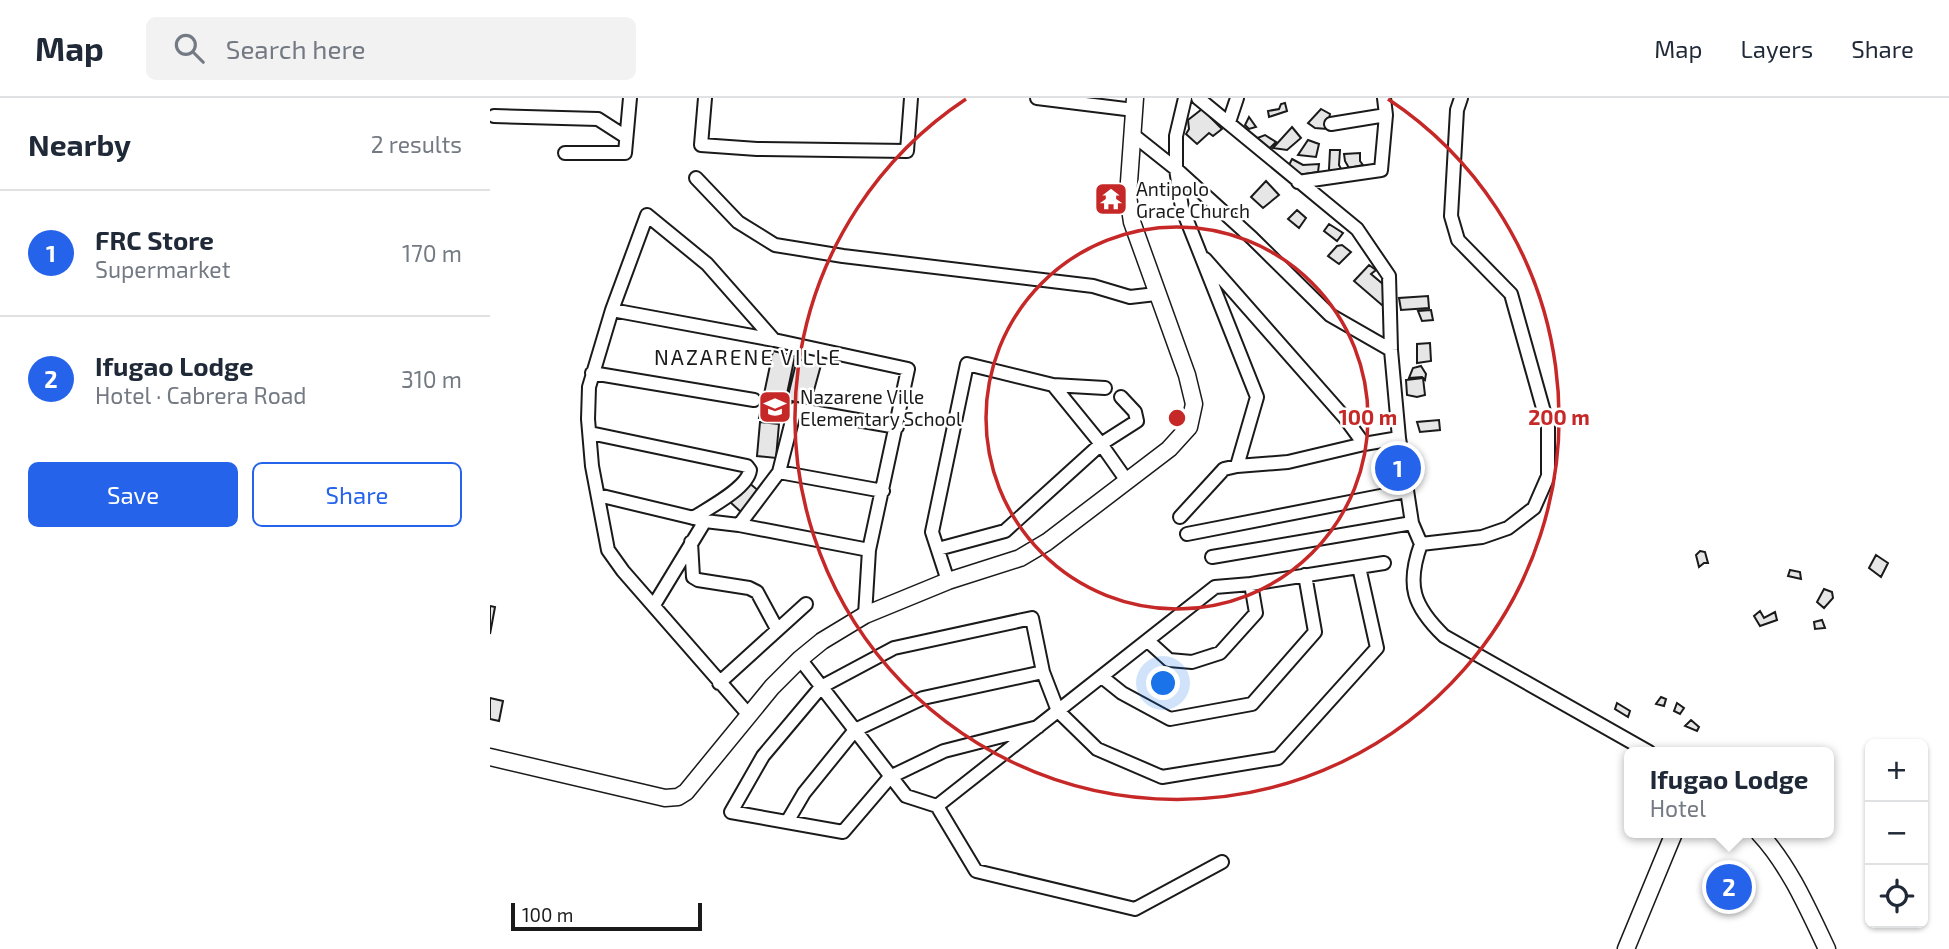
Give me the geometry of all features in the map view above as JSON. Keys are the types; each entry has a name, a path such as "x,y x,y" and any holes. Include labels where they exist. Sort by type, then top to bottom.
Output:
{"street":[{"path":"565,153 625,153 630,98"},
{"path":"705,98 701,145 757,149 907,151 911,98"},
{"path":"490,757 664,797 678,797 686,792 748,714 800,659 822,641 865,615 948,582 1020,558 1047,542 1169,449 1189,427 1194,404 1187,375 1132,222 1128,196 1134,104 1037,98"},
{"path":"1185,98 1175,136 1176,169 1182,208 1257,397 1237,466"},
{"path":"1198,98 1357,229 1389,276 1391,350 1399,438 1412,523 1421,544 1412,584 1417,602 1429,622 1444,636 1639,747"},
{"path":"1229,122 1237,98"},
{"path":"1298,181 1381,170 1387,115 1384,98"},
{"path":"1421,544 1482,537 1508,528 1534,508 1548,476 1548,426 1511,293 1458,240 1451,216 1457,110 1461,98"},
{"path":"1331,124 1387,115"},
{"path":"494,116 598,119 626,137"},
{"path":"1132,134 1176,169 1252,238 1330,315 1391,350"},
{"path":"696,178 738,222 775,246 1093,286 1130,297 1156,294"},
{"path":"748,714 623,571 608,550 590,433 589,387 612,310 647,215 707,264 774,340"},
{"path":"1198,251 1345,418 1364,444"},
{"path":"612,310 774,340 908,369 869,550 865,615"},
{"path":"948,582 932,532 967,364 1053,384 1105,388"},
{"path":"592,373 754,400"},
{"path":"1053,384 1127,481"},
{"path":"938,549 1005,531 1101,444 1137,421 1135,412 1121,397"},
{"path":"739,525 779,472 795,409 897,428"},
{"path":"590,433 747,466 750,475 747,480 699,519 691,542 654,605"},
{"path":"1180,517 1224,469 1287,462 1399,438"},
{"path":"779,472 883,491"},
{"path":"1187,534 1406,491"},
{"path":"598,495 699,519 869,550"},
{"path":"1212,557 1412,523"},
{"path":"691,542 693,577 757,592 777,629"},
{"path":"937,806 1215,587 1251,584 1384,562"},
{"path":"1038,727 944,751 890,777 843,832 731,812 763,756 821,687 894,648 1032,618 1043,672 1058,711 1097,749 1163,777 1278,758 1377,648 1359,566"},
{"path":"1102,677 1122,693 1170,719 1252,704 1315,632 1305,575"},
{"path":"1147,641 1169,660 1192,662 1220,653 1256,613 1251,584"},
{"path":"719,683 806,604"},
{"path":"800,659 906,796 937,806 976,872 1135,909 1222,862"},
{"path":"787,822 804,793 855,730 923,698 1043,672"},
{"path":"1626,949 1672,838"},
{"path":"1763,838 1803,899 1827,949"}],"building":[{"path":"1285,103 1287,111 1269,117 1268,111 1279,109 1281,104"},
{"path":"1202,109 1222,129 1213,136 1209,133 1197,144 1186,134 1189,129 1188,120"},
{"path":"1321,109 1330,114 1327,129 1315,128 1308,123"},
{"path":"1249,117 1256,127 1249,129 1245,125"},
{"path":"1292,127 1301,138 1287,150 1273,148"},
{"path":"1265,135 1276,142 1266,152 1252,140"},
{"path":"1308,140 1319,144 1316,157 1298,155"},
{"path":"1330,150 1340,150 1339,165 1342,171 1333,173 1329,169"},
{"path":"1360,153 1363,165 1349,168 1344,154"},
{"path":"1292,159 1303,165 1319,164 1318,172 1298,175 1286,171"},
{"path":"1266,181 1279,195 1263,208 1251,197"},
{"path":"1297,210 1306,218 1299,228 1288,219"},
{"path":"1329,224 1343,233 1337,241 1324,231"},
{"path":"1342,245 1351,252 1339,264 1328,256 1337,246"},
{"path":"1369,265 1376,270 1371,274 1384,285 1383,306 1354,281"},
{"path":"1428,296 1429,308 1401,310 1399,298"},
{"path":"1431,310 1433,320 1422,321 1418,311"},
{"path":"1430,343 1431,361 1417,363 1417,344"},
{"path":"773,351 795,356 781,422 759,418"},
{"path":"797,359 821,365 810,405 787,400"},
{"path":"1421,366 1426,374 1425,380 1422,377 1409,378 1413,368"},
{"path":"1423,378 1425,395 1407,395 1406,380"},
{"path":"1439,420 1440,430 1420,432 1417,422"},
{"path":"760,422 779,424 776,458 757,456"},
{"path":"748,482 760,492 741,512 730,502"},
{"path":"1700,551 1705,552 1708,563 1699,567 1696,555"},
{"path":"1876,555 1888,563 1881,577 1869,568"},
{"path":"1790,570 1800,572 1801,579 1788,576"},
{"path":"1824,589 1832,592 1833,598 1824,608 1817,602"},
{"path":"490,606 495,607 490,634"},
{"path":"1760,611 1764,618 1775,612 1777,620 1760,626 1754,616"},
{"path":"1822,620 1825,628 1815,629 1814,622"},
{"path":"1661,697 1666,699 1664,706 1656,704"},
{"path":"490,698 503,701 499,721 490,719"},
{"path":"1617,703 1630,711 1628,717 1615,709"},
{"path":"1677,703 1684,708 1680,714 1674,711"},
{"path":"1691,720 1699,727 1697,731 1685,726"}],"place":[{"name":"Antipolo Grace Church","path":"1111,199"},
{"name":"Nazarene Ville Elementary School","path":"775,407"},
{"name":"FRC Store","path":"1398,468"},
{"name":"Ifugao Lodge","path":"1729,887"}],"district":[{"name":"NAZARENE VILLE","path":"748,356"}]}
